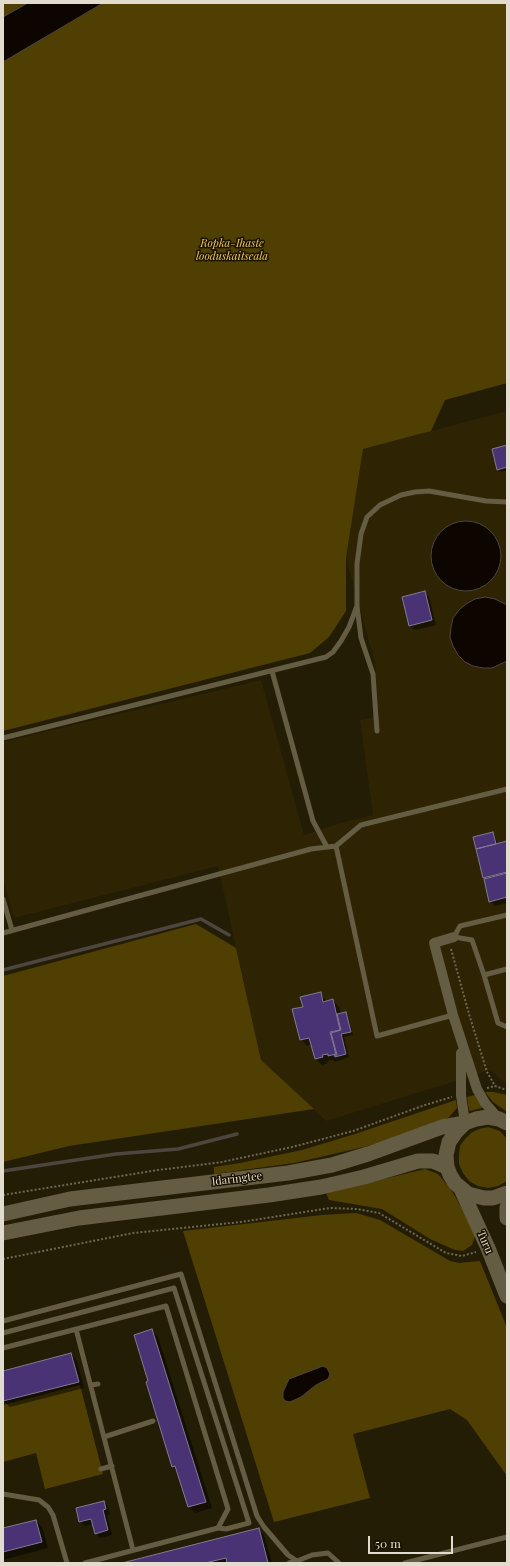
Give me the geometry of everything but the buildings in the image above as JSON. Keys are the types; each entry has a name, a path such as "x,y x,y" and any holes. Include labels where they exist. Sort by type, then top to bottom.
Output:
{"main road":[{"name":"Idaringtee","path":"3,1214 70,1199 332,1165 368,1154 442,1127 488,1117 503,1121"},
{"path":"447,1167 446,1154 449,1142 456,1132 466,1123"},
{"name":"Idaringtee","path":"3,1233 79,1218 269,1195 321,1187 364,1177 418,1161 433,1161 447,1167"},
{"name":"Turu","path":"447,1167 454,1183 460,1189 488,1248 507,1296"},
{"path":"460,1189 468,1194 484,1198 493,1198 507,1193"},
{"path":"507,1207 507,1218"}],"street":[{"path":"451,938 434,944 453,1015 477,1089 486,1103 503,1121"},
{"path":"461,1041 461,1095 466,1123"}],"lane":[{"path":"376,731 373,674 362,638 357,606 357,564 361,534 367,517 380,505 401,495 429,491 486,501 507,502"},
{"path":"3,738 326,657 333,652 349,627 357,606"},
{"path":"272,671 313,821 326,847"},
{"path":"3,933 311,849 336,846 361,825 507,789"},
{"path":"336,846 377,1036 453,1015"},
{"path":"3,899 12,930"},
{"path":"451,938 460,926 507,915"},
{"path":"451,938 472,940 482,964 498,1024 507,1027"},
{"path":"484,975 507,969"},
{"path":"3,1321 181,1274 257,1516 264,1527 288,1555 297,1562"},
{"path":"3,1333 174,1288 249,1523 226,1529 218,1528 85,1563"},
{"path":"3,1348 166,1306 228,1509 218,1528"},
{"path":"76,1329 133,1550"},
{"path":"91,1386 98,1384"},
{"path":"104,1436 153,1421"},
{"path":"101,1469 112,1466"},
{"path":"3,1494 40,1500 48,1507 53,1515 67,1563"},
{"path":"405,1563 507,1537"},
{"path":"289,1563 297,1562 312,1555 328,1553 339,1563"}],"path":[{"path":"451,938 468,1014 487,1072 495,1086"},
{"path":"477,1089 495,1086 507,1090"},
{"path":"3,1195 158,1170 222,1162 292,1147 353,1131 425,1105 461,1095"},
{"path":"3,1259 133,1233 241,1222 330,1208 357,1209 379,1213 446,1253 462,1256 488,1248"}],"shaded area":[{"path":"28,3 103,3 3,62 3,17"},
{"path":"507,411 507,1083 502,1081 491,1070 326,1121 261,1060 218,866 14,918 3,879 3,742 261,680 304,835 340,823 373,815 360,720 379,716 375,663 346,558 363,449"},
{"path":"459,521 473,521 486,527 495,536 501,549 499,569 491,581 473,591 459,591 446,585 437,576 431,563 431,549 437,536 446,527"},
{"path":"485,597 495,599 507,605 507,661 492,668 473,666 465,662 458,655 450,637 453,618 459,610 475,599"},
{"path":"323,1366 327,1368 330,1374 328,1379 316,1385 301,1397 290,1402 285,1401 283,1398 283,1392 289,1379"}],"green space":[{"name":"Ropka-Ihaste looduskaitseala","path":"3,3 28,3 22,6 46,37 103,3 507,3 507,383 445,400 431,431 363,449 346,558 346,611 329,637 310,653 3,731"},
{"path":"196,924 236,948 261,1060 314,1109 69,1146 3,1162 3,976"},
{"path":"485,1092 507,1095 507,1112 493,1102"},
{"path":"475,1095 483,1106 482,1108 470,1111 467,1097"},
{"path":"456,1100 457,1108 448,1118 412,1132 364,1147 294,1163 214,1174 214,1167 302,1150"},
{"path":"488,1127 500,1131 507,1139 507,1181 498,1186 488,1188 478,1186 469,1181 459,1164 459,1155 460,1146 471,1133"},
{"path":"425,1169 438,1174 452,1191 476,1233 472,1245 463,1251 455,1250 430,1239 382,1209 329,1200 326,1193"},
{"path":"356,1213 380,1220 450,1261 459,1263 480,1261 507,1328 507,1476 467,1420 450,1409 353,1434 370,1498 274,1522 183,1231 322,1215"},
{"path":"80,1385 103,1474 45,1489 36,1453 3,1462 3,1405"}],"waterway":[{"path":"3,970 201,919 229,935"},
{"path":"3,1171 116,1154 178,1149 237,1134"}]}
